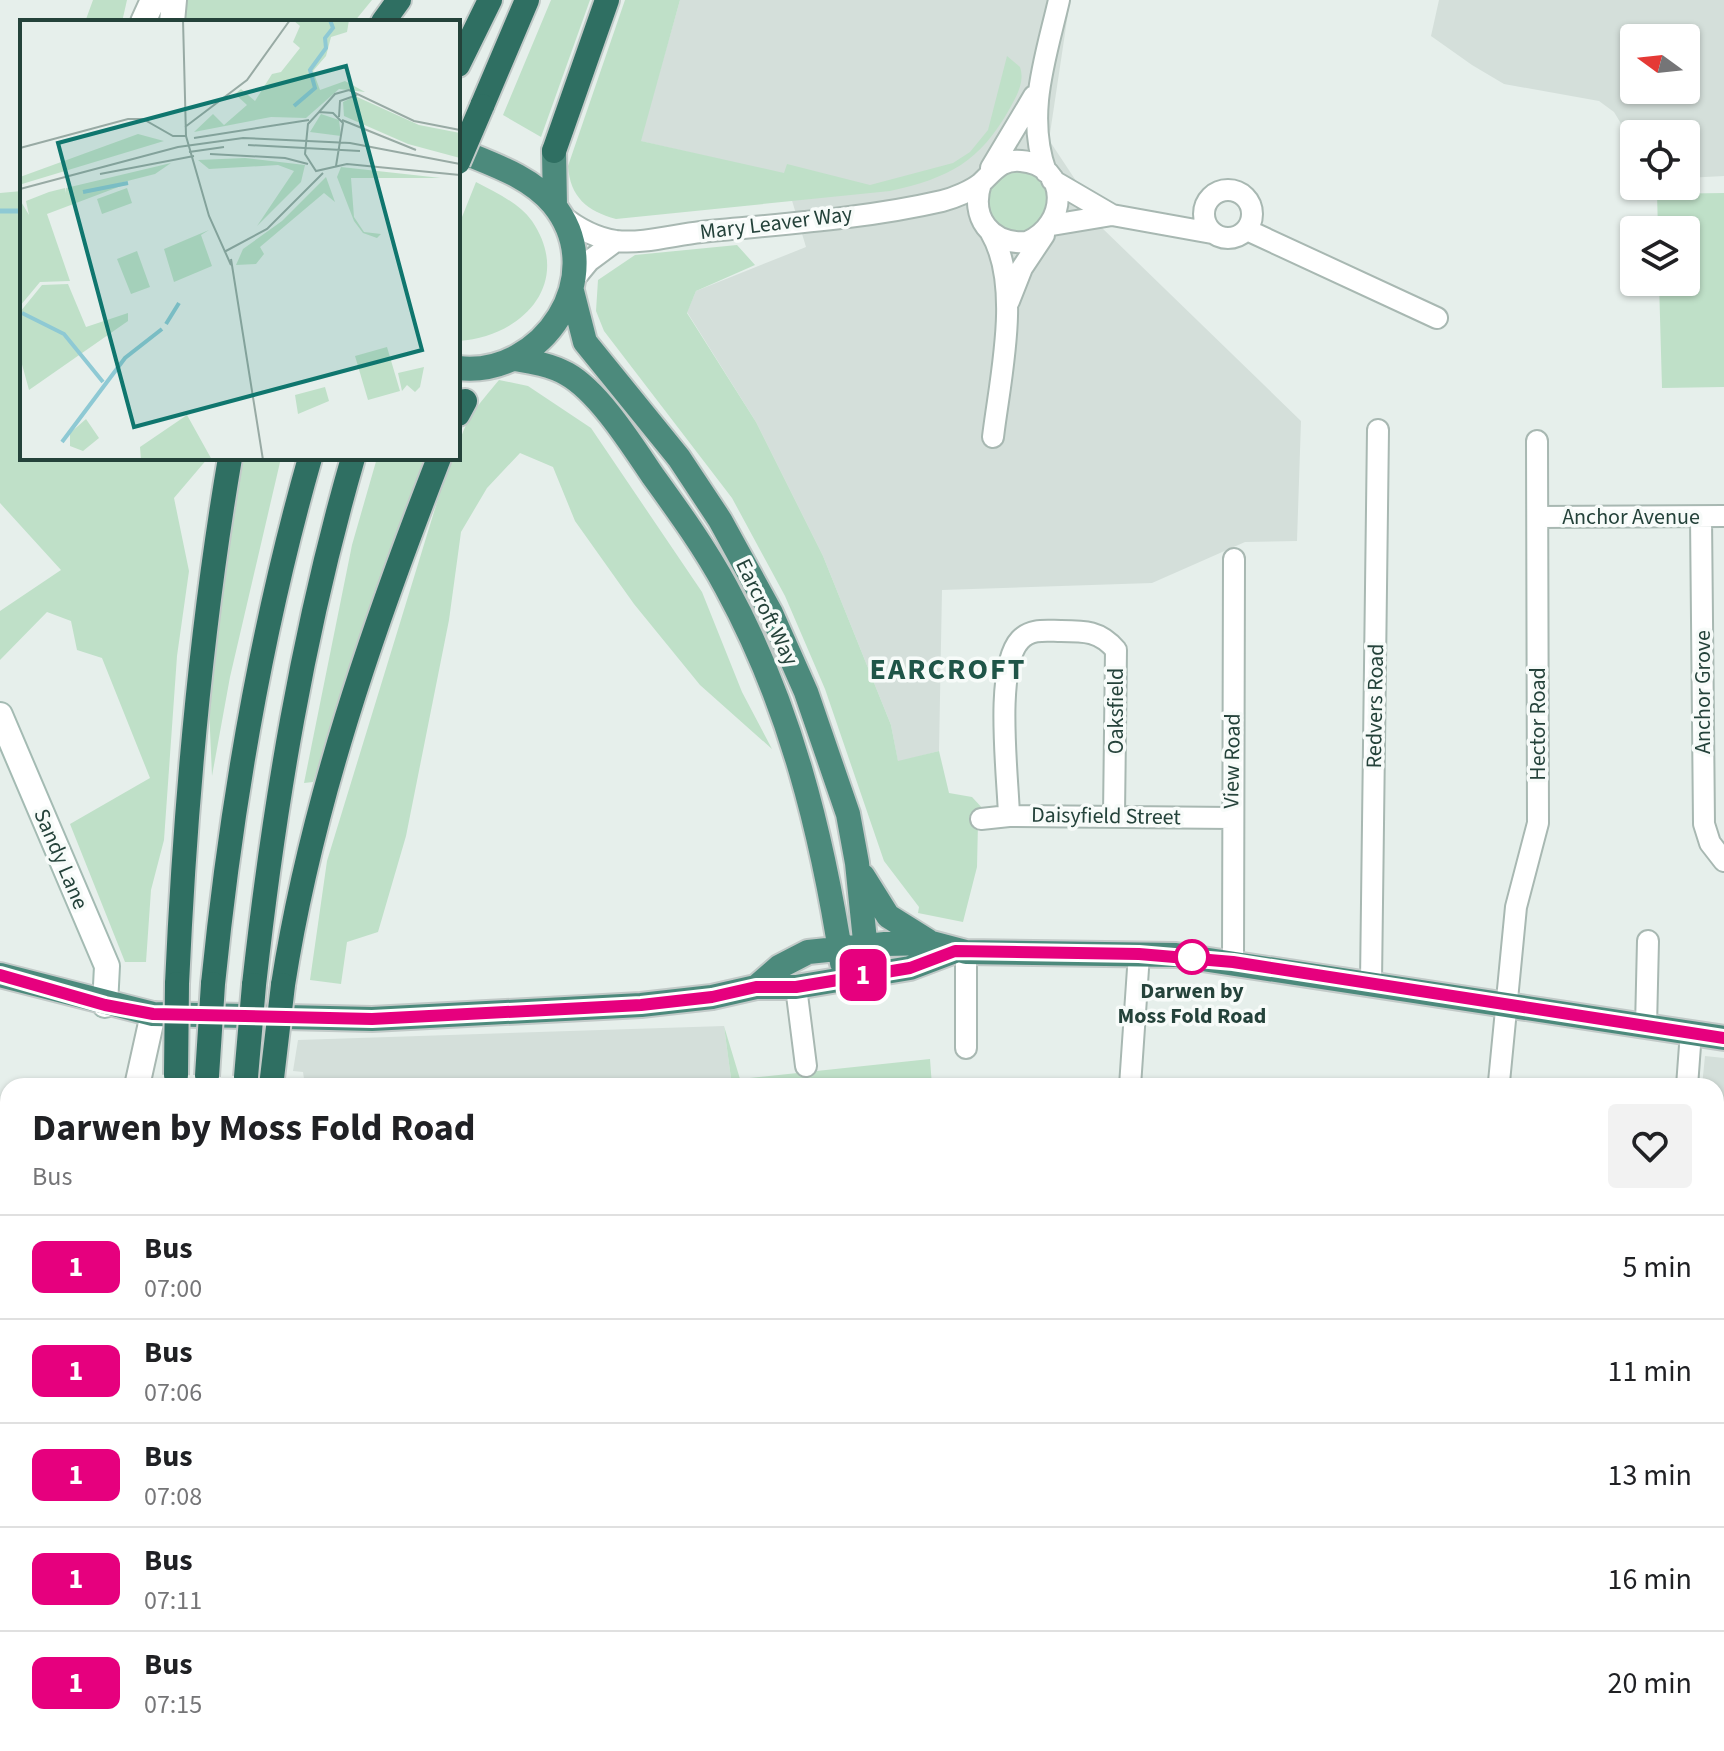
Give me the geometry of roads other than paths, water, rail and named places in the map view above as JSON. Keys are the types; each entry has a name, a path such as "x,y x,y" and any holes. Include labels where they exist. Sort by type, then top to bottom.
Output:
{"highway":[{"path":"384,20 399,0"},
{"path":"460,61 490,0"},
{"path":"460,157 527,0"},
{"name":"Earcroft Way","path":"607,0 554,151 558,211 570,236 574,284 585,342 679,458 720,520 771,613 806,692 848,814 857,863 869,974"},
{"path":"460,151 524,179 558,211"},
{"path":"462,408 507,362 551,329 574,284"},
{"path":"460,368 507,362"},
{"name":"Earcroft Way","path":"507,362 569,375 591,395 680,514 726,587 762,661 809,797 834,905 845,977"},
{"path":"177,1078 183,841 197,686 230,460"},
{"path":"207,1078 213,984 233,819 278,579 309,460"},
{"path":"246,1078 268,861 293,709 318,590 352,460"},
{"path":"272,1078 283,985 301,882 386,607 438,460"},
{"path":"857,863 873,896 888,916 951,949"},
{"path":"808,952 834,905"},
{"path":"756,987 779,967 808,952 840,948 865,946 1139,954 1233,962 1724,1038"},
{"path":"0,975 105,1005 153,1014 372,1019 641,1005 712,997 756,987 796,987 910,968 951,949"}],"main road":[{"path":"144,20 153,0"},
{"path":"172,20 174,0"},
{"name":"Sandy Lane","path":"0,715 107,966 105,1005"},
{"path":"139,1078 153,1014"}],"street":[{"path":"1007,309 1022,268 1050,227 1059,202 1037,142 1038,89 1059,0"},
{"path":"993,437 1007,309 1002,262 977,210 984,178 1038,89"},
{"path":"984,178 1010,161 1023,161 1112,215 1212,233 1228,239 1247,230"},
{"name":"Mary Leaver Way","path":"558,211 583,230 616,241 818,220 934,202 984,178"},
{"path":"1161,224 1207,204 1220,192 1236,192 1244,196 1252,209 1247,230"},
{"path":"934,202 965,213 1014,243 1027,242 1050,227 1112,215"},
{"path":"1207,204 1205,219 1212,233"},
{"path":"1247,230 1419,313 1437,318"},
{"path":"574,284 589,261 616,241"},
{"name":"Redvers Road","path":"1371,982 1378,430"},
{"name":"Hector Road","path":"1499,1078 1516,907 1538,823 1537,441"},
{"name":"Anchor Avenue","path":"1538,517 1724,516"},
{"name":"Anchor Grove","path":"1701,517 1704,824 1710,843 1724,861"},
{"name":"View Road","path":"1233,962 1234,559"},
{"name":"Oaksfield","path":"1009,816 1007,672 1021,639 1034,631 1087,631 1105,637 1116,650 1114,815"},
{"name":"Daisyfield Street","path":"981,819 1114,815 1232,818"},
{"path":"1646,1027 1648,941"},
{"path":"951,949 966,1048"},
{"path":"1131,1078 1139,954"},
{"path":"796,987 806,1066"},
{"path":"1688,1078 1691,1032"}],"waterway":[{"path":"0,211 20,211"}],"place":[{"name":"Darwen by Moss Fold Road","path":"1192,957"}],"district":[{"name":"EARCROFT","path":"948,669"}]}
